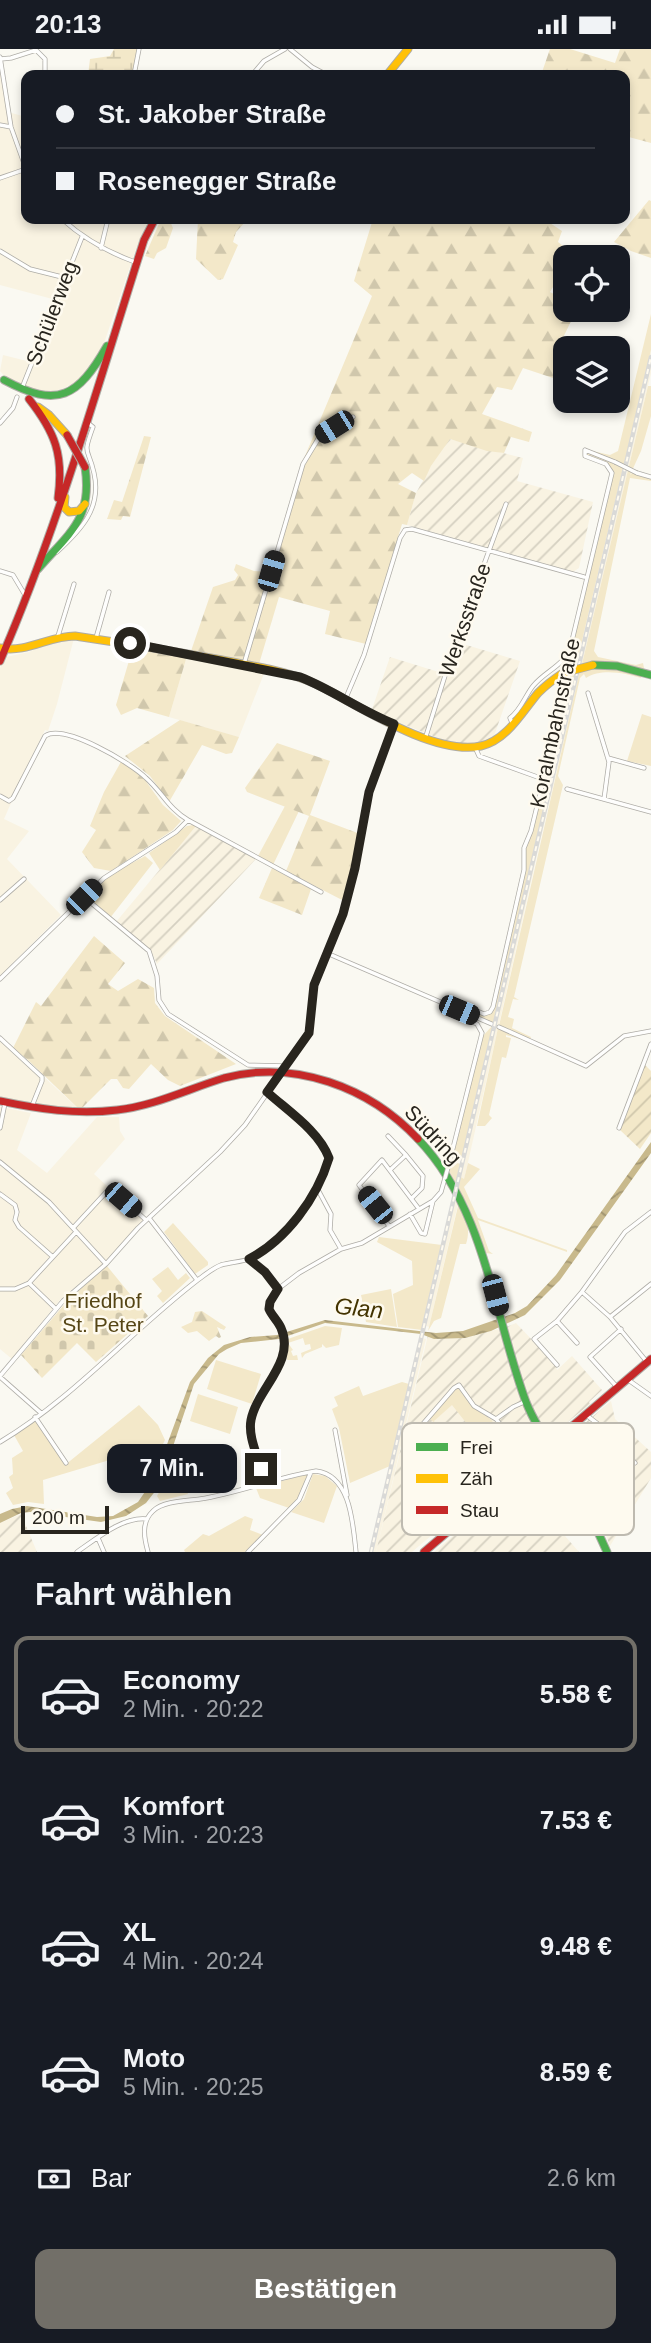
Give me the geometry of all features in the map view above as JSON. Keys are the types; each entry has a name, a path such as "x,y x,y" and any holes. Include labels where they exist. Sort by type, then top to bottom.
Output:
{"main road":[{"path":"391,70 408,49"},
{"path":"0,661 36,573 137,263 153,224"},
{"path":"2,378 22,391 36,396 57,396 71,390 96,369 116,326"},
{"path":"2,378 49,415 67,435 85,467 88,500 79,523 36,573"},
{"path":"29,400 49,425 61,461 61,482 54,520"},
{"path":"66,487 64,503 69,512 79,511 88,500"},
{"path":"12,635 14,645 24,651"},
{"path":"3,649 24,651 58,636 96,638 244,664 300,677 371,715 452,745 475,747 496,740 513,725 537,692 562,673 593,665 617,666 651,675"},
{"name":"Südring","path":"2,1102 78,1113 123,1110 157,1102 228,1077 284,1069 326,1080 357,1093 396,1118 426,1146 449,1176 466,1205 484,1255 526,1402 538,1423"},
{"path":"574,1423 649,1360"},
{"path":"424,1552 444,1535"},
{"name":"Südring","path":"599,1535 607,1552"}],"street":[{"path":"21,155 11,127 0,58 11,58 37,49 45,59 45,70"},
{"path":"135,70 139,49"},
{"path":"256,70 264,61 285,49"},
{"path":"290,49 318,70"},
{"path":"0,125 11,127"},
{"path":"0,178 21,171"},
{"path":"68,224 82,237 137,263"},
{"name":"Schülerweg","path":"102,248 107,224"},
{"name":"Schülerweg","path":"22,388 82,237"},
{"path":"0,251 30,269 66,278"},
{"path":"0,423 13,408 17,397"},
{"path":"244,664 303,464 320,436 353,417"},
{"path":"36,573 81,529 93,505 95,478 86,451 93,427 87,423"},
{"name":"Koralmbahnstraße","path":"455,1009 461,1004 484,1014 492,1009 524,870 524,848 544,780 571,666 568,655 612,473 606,464 585,456 585,450 651,477"},
{"name":"Werksstraße","path":"426,736 506,504"},
{"path":"345,700 364,655 400,538 405,530 412,529 584,577"},
{"path":"0,571 13,575 26,597"},
{"path":"58,636 74,584"},
{"path":"96,638 109,592"},
{"path":"513,725 510,718 517,713 533,687 568,655"},
{"path":"589,693 609,762 604,799"},
{"path":"41,1413 0,1376 56,1309 106,1264 148,1219 245,1125 309,1033 314,985 341,921 355,868 369,792 394,724"},
{"path":"0,796 9,801 13,798 45,736 55,733 68,735 120,758 148,779 177,814 321,892"},
{"path":"475,747 479,756 544,780"},
{"path":"608,758 644,768"},
{"path":"567,789 651,812"},
{"path":"0,979 104,878 176,832 188,820"},
{"path":"0,900 24,879"},
{"path":"84,897 149,951 157,976 159,1000 168,1014 248,1065 284,1069"},
{"path":"329,954 586,1066 624,1036 651,1031"},
{"path":"265,1483 252,1435 251,1421 282,1361 282,1332 269,1309 270,1302 278,1289 299,1273 341,1249 362,1243 433,1201 441,1192 481,1033 475,1022 456,1016 455,1009"},
{"path":"0,1038 42,1077 31,1108"},
{"path":"619,1128 651,1044"},
{"path":"0,1442 41,1413 198,1280 220,1266 260,1254 281,1236 303,1210 317,1188 328,1162 327,1151 312,1132 267,1092"},
{"path":"0,1128 2,1102"},
{"path":"388,1136 406,1155 424,1181 422,1188 412,1198"},
{"path":"390,1170 406,1155"},
{"path":"389,1226 359,1185 382,1160 419,1209"},
{"path":"0,1163 49,1202 106,1264"},
{"path":"0,1289 15,1289 29,1283 110,1188 148,1219 198,1280"},
{"path":"317,1188 331,1214 330,1230 341,1249"},
{"path":"0,1194 15,1205 15,1220 19,1227 52,1257"},
{"path":"410,1214 421,1233 425,1234 433,1201"},
{"path":"558,1365 534,1339 557,1321 582,1292 625,1232 651,1212"},
{"path":"249,1259 265,1272 278,1289"},
{"path":"29,1283 56,1309"},
{"path":"610,1317 651,1284"},
{"path":"582,1292 610,1317 649,1360"},
{"path":"557,1321 577,1343"},
{"path":"617,1387 590,1357 621,1329"},
{"path":"626,1379 651,1396"},
{"path":"424,1423 459,1385 477,1409 499,1423"},
{"path":"496,1419 526,1402"},
{"path":"585,1414 597,1423"},
{"path":"36,1417 66,1463"},
{"path":"335,1430 348,1490 346,1497"},
{"path":"337,1480 342,1462"},
{"path":"148,1552 144,1534 147,1519 163,1505 222,1495 322,1471 337,1480 346,1497 356,1552"},
{"path":"248,1552 299,1500 311,1472"},
{"path":"77,1552 97,1538 129,1522 147,1519"},
{"path":"97,1538 104,1552"}],"shaded area":[{"path":"0,63 8,112 21,116 21,224 148,224 136,249 101,352 86,374 62,389 35,393 7,379 0,371 3,355 35,363 60,301 0,285"},
{"path":"651,350 651,373 540,842 464,1180 459,1176 536,834"},
{"path":"449,439 523,458 517,481 593,502 579,568 573,572 407,525 416,493"},
{"path":"74,638 48,731 45,730 12,797 0,795 0,668 6,657 29,652 51,641"},
{"path":"453,641 520,661 493,739 470,745 449,742 371,712 390,657 442,673"},
{"path":"187,656 265,671 239,737 169,717"},
{"path":"0,798 11,803 4,819 29,831 7,859 61,915 0,976"},
{"path":"196,826 256,859 157,964 150,949 116,922"},
{"path":"0,1041 40,1077 30,1105 0,1096"},
{"path":"45,1078 80,1110 34,1106"},
{"path":"0,1107 31,1113 17,1150 47,1173 97,1117 119,1117 120,1131 125,1139 94,1174 144,1220 104,1263 60,1300 12,1359 0,1349"},
{"path":"453,1200 458,1204 429,1327 424,1325 424,1321"},
{"path":"516,1323 556,1365 557,1370 572,1356 602,1390 567,1423 541,1423 529,1400 506,1327"},
{"path":"499,1329 531,1423 407,1423 428,1335 435,1339 465,1338"},
{"path":"421,1338 426,1339 406,1423 402,1423 402,1441 376,1552 369,1552"},
{"path":"611,1401 615,1419 619,1423 585,1423"},
{"path":"634,1436 651,1452 651,1478 634,1506"},
{"path":"402,1444 402,1535 432,1535 412,1552 376,1552"},
{"path":"21,1514 37,1552 0,1552 0,1523"},
{"path":"454,1535 564,1535 579,1552 434,1552"},
{"path":"606,1535 617,1535 610,1546"}],"green space":[{"path":"114,49 139,49 135,70 89,70 90,59 110,56"},
{"path":"550,49 570,49 615,63 620,49 651,49 651,143 630,137 630,70 543,70"},
{"path":"649,200 651,201 651,258 630,250 630,245 614,242"},
{"path":"159,224 171,224 173,228 166,248 157,253 154,259 145,256"},
{"path":"198,224 243,224 236,232 233,242 238,245 223,279 218,280 196,259"},
{"path":"371,224 552,224 562,231 558,242 562,245 553,245 553,287 550,292 553,294 553,322 571,322 564,336 553,336 553,378 523,368 512,390 497,387 482,414 532,432 529,442 511,437 504,453 487,451 450,439 424,481 412,473 398,484 416,493 407,525 402,524 366,644 325,634 330,611 279,597 259,664 191,651 213,587 235,580 238,575 234,570 236,564 254,571 270,572 300,468 372,296 354,281"},
{"path":"651,314 651,350 624,465 588,450 610,455 618,451 627,413 630,413 630,401"},
{"path":"648,386 651,386 651,416 641,451 630,475 633,472 651,478 651,481 630,478 594,651 598,657 636,665 643,663 644,668 642,670 582,664"},
{"path":"144,436 151,437 130,517 123,516 121,520 107,519 114,500 122,502"},
{"path":"587,452 623,468 576,666 572,667 572,647 613,474 608,464 587,456"},
{"path":"133,647 187,656 169,717 137,708 121,715 116,705"},
{"path":"580,670 625,670 642,676 606,672 586,678 584,674 580,678 558,776 563,785 514,997 519,1000 513,999 508,1017 514,1019 512,1028 531,1037 530,1039 499,1026"},
{"path":"575,672 494,1023 459,1009 459,1005 485,1015 491,1012 500,987 524,872 526,845 533,829 571,673"},
{"path":"642,714 651,717 651,766 627,761"},
{"path":"180,720 239,737 232,753 226,754 202,745 169,802 150,776 125,756"},
{"path":"277,743 330,761 310,815 360,834 344,901 286,871 309,816 247,792 245,788"},
{"path":"122,760 145,780 163,805 181,821 173,830 111,871 94,868 82,852 96,830 90,826 104,792"},
{"path":"285,806 299,811 273,865 258,856"},
{"path":"187,826 196,826 160,870 149,853"},
{"path":"145,856 153,863 110,918 88,898 91,891 104,879"},
{"path":"272,868 311,889 302,915 259,898"},
{"path":"94,936 125,963 108,984 118,991 138,979 154,988 155,1003 165,1016 236,1064 180,1086 168,1080 151,1064 129,1089 123,1088 117,1079 111,1079 80,1110 13,1048 36,1002 41,1006"},
{"path":"492,1026 464,1158 458,1157 457,1161 452,1158 482,1037"},
{"path":"498,1028 527,1041 506,1035 511,1038 506,1058 502,1057 489,1115 492,1118 485,1126 477,1126"},
{"path":"644,1064 651,1071 651,1133 640,1149 620,1130"},
{"path":"451,1162 462,1164 459,1176 464,1179 468,1163 480,1169 464,1187 478,1218 567,1252 478,1220 489,1251 493,1254 486,1253 469,1208 449,1171"},
{"path":"459,1202 467,1223 466,1244 460,1244 441,1318 434,1321 428,1331"},
{"path":"173,1223 208,1262 208,1265 195,1274 164,1232"},
{"path":"379,1237 442,1245 422,1330 398,1327 393,1294 413,1285 412,1261 377,1242"},
{"name":"Friedhof St. Peter","path":"107,1266 148,1316 96,1362 77,1343 42,1378 21,1355 69,1299"},
{"path":"168,1267 178,1280 186,1273 190,1278 163,1303 157,1296 162,1291 152,1279"},
{"path":"391,1289 397,1327 366,1322 361,1295"},
{"path":"202,1311 226,1327 224,1330 217,1327 221,1337 216,1336 209,1341 197,1331 188,1333 181,1327 192,1322 195,1312"},
{"path":"325,1326 342,1328 339,1345 326,1348 322,1344 322,1347 302,1358 301,1353 311,1349 310,1344 305,1345 303,1338 288,1343 293,1350 293,1356 297,1355 298,1360 287,1360 285,1340"},
{"path":"216,1360 261,1374 252,1404 207,1389"},
{"path":"402,1382 409,1384 390,1466 350,1483 339,1428 332,1409 338,1406 334,1397 359,1386 363,1396"},
{"path":"455,1388 462,1390 473,1407 493,1421 466,1423 452,1405 434,1421 435,1423 431,1420 431,1416"},
{"path":"198,1394 238,1407 230,1434 190,1421"},
{"path":"139,1405 158,1425 165,1440 163,1444 43,1480 44,1504 28,1502 13,1505 6,1493 13,1488 9,1477 13,1474 12,1458 23,1451 14,1435 36,1420 65,1465"},
{"path":"180,1471 188,1494 160,1501 157,1496 166,1480"},
{"path":"308,1474 300,1497 289,1508 260,1498 256,1488"},
{"path":"313,1474 325,1476 337,1486 324,1523 291,1512 304,1499"},
{"path":"245,1516 253,1519 250,1530 263,1535 245,1552 185,1552 184,1550 203,1534 209,1536"}],"water":[{"path":"651,1142 651,1153 560,1280 525,1315 491,1331 465,1338 434,1339 421,1334 325,1323 279,1339 241,1343 219,1354 194,1384 160,1485 146,1503 126,1516 101,1522 30,1512 21,1513 0,1523 0,1514 27,1506 97,1517 113,1516 138,1502 155,1477 190,1382 208,1358 224,1345 250,1337 277,1335 325,1320 436,1333 463,1331 515,1313 527,1306 556,1275"}],"railway":[{"path":"371,1552 651,357"}],"traffic: fast":[{"path":"4,380 39,394 65,393 86,377 107,346"},
{"path":"38,569 69,535 82,513 87,485 85,467"},
{"path":"593,665 617,666 651,675"},
{"path":"418,1139 441,1167 473,1230 526,1402 536,1423"},
{"path":"599,1535 607,1552"}],"traffic: slow":[{"path":"391,70 408,49"},
{"path":"38,407 67,435"},
{"path":"65,497 64,507 69,512 79,511 85,504"},
{"path":"0,648 20,648 75,636 261,667 312,682 379,718 422,737 463,747 481,746 499,738 538,693 563,673"},
{"path":"563,673 593,665"}],"traffic: jam":[{"path":"0,661 60,505 144,240 152,224"},
{"path":"29,399 45,422 55,445 60,469 58,498"},
{"path":"67,435 85,467"},
{"path":"0,1101 58,1110 117,1110 158,1101 224,1078 277,1072 303,1075 354,1092 377,1105 418,1139"},
{"path":"576,1423 651,1359"},
{"path":"424,1552 444,1535"}],"route":[{"path":"130,643 300,677 361,710 394,724 369,792 355,868 343,914 314,985 309,1033 267,1092 312,1132 327,1151 329,1158 317,1188 303,1210 269,1247 249,1259 265,1272 278,1289 268,1305 272,1316 281,1327 284,1347 282,1361 251,1421 261,1469"}],"water label":[{"name":"Glan","path":"359,1308"}]}
